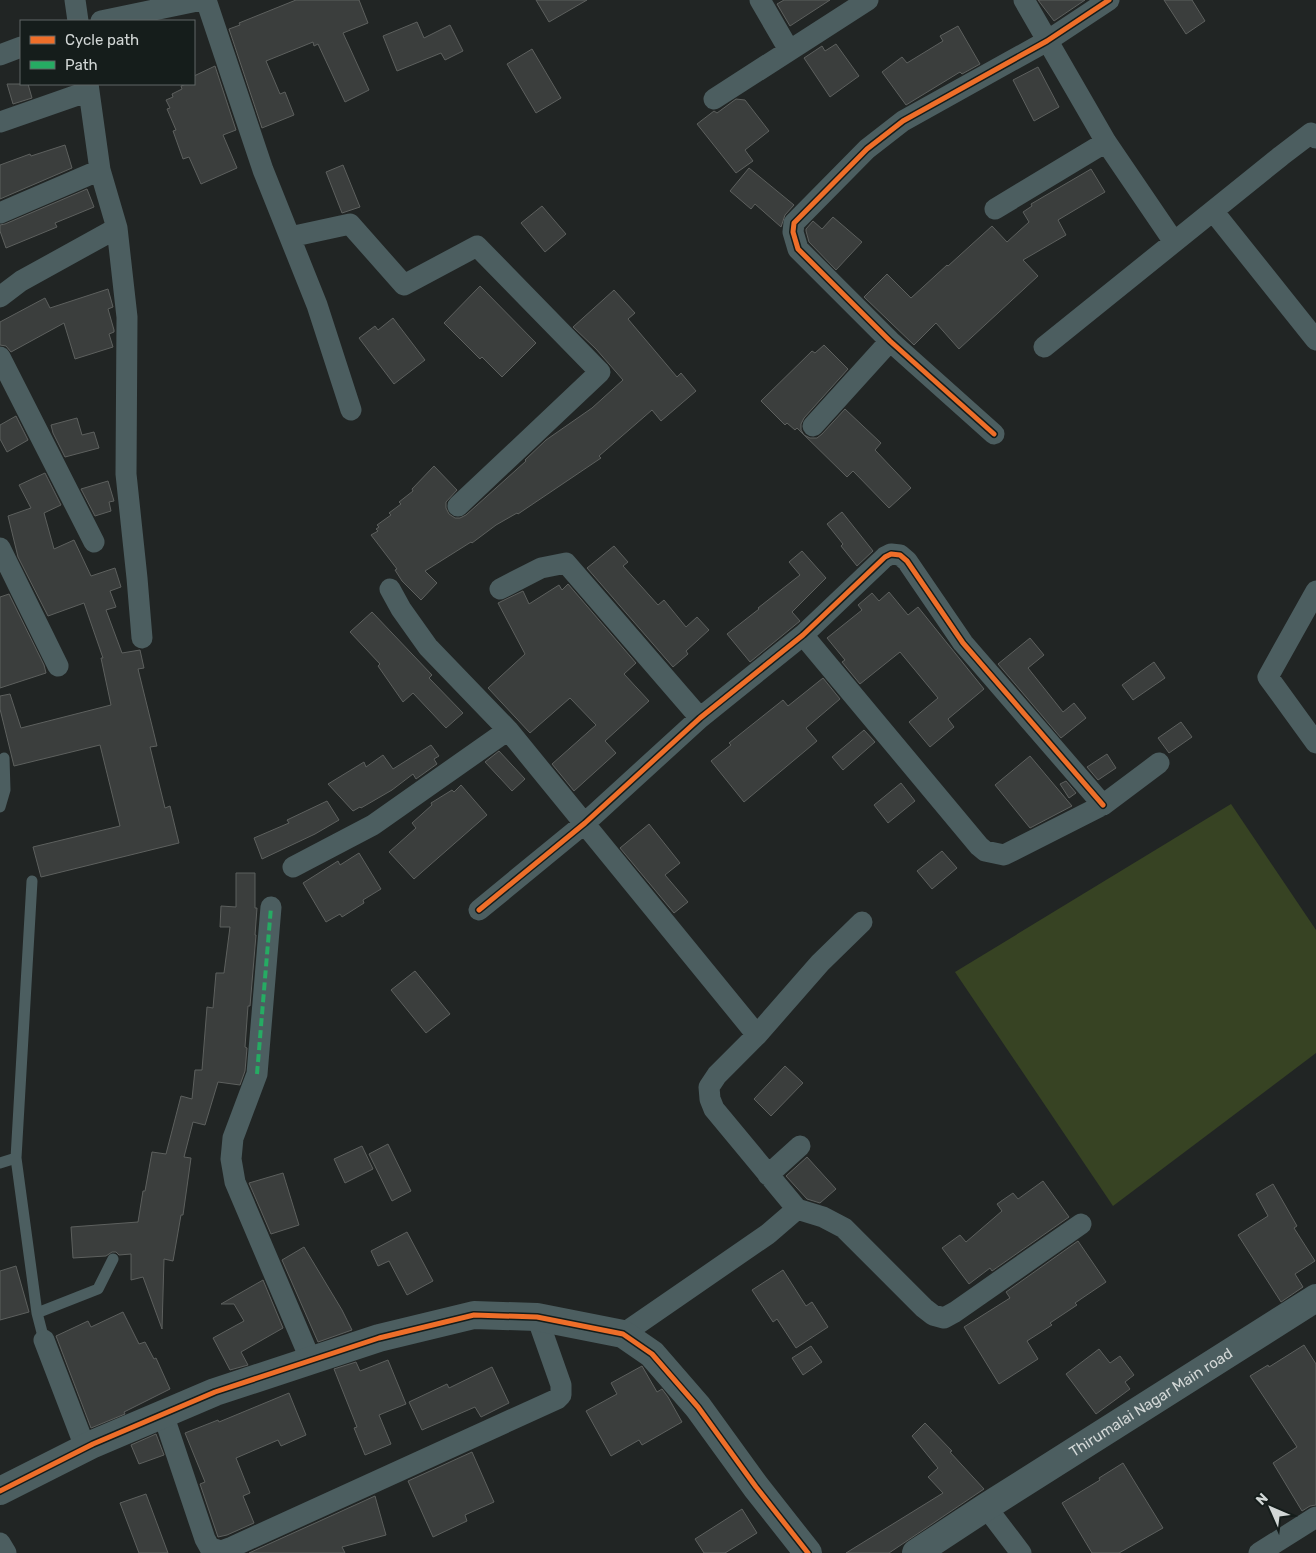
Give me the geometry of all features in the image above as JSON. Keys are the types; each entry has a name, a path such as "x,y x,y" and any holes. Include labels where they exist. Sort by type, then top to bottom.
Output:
{"street":[{"path":"75,0 78,20"},
{"path":"106,20 202,0"},
{"path":"206,0 263,170 317,305 351,410"},
{"path":"760,0 789,50"},
{"path":"714,99 868,0"},
{"path":"1024,0 1106,142 1174,242"},
{"path":"994,434 890,341 798,249 792,232 794,223 867,149 903,121 1047,41 1109,0"},
{"path":"0,55 20,47"},
{"path":"0,122 88,88 100,170 117,228 127,317 126,474 138,578 142,638"},
{"path":"1044,347 1311,133 1316,138"},
{"path":"995,208 1106,142"},
{"path":"0,213 100,170"},
{"path":"1213,211 1316,340"},
{"path":"290,237 350,224 404,285 477,246 600,372 458,506"},
{"path":"0,297 21,281 117,228"},
{"path":"813,426 890,341"},
{"path":"0,357 94,542"},
{"path":"0,548 58,666"},
{"path":"479,910 585,824 700,718 803,635 885,557 892,554 900,555 907,561 963,643 1103,805"},
{"path":"500,589 540,568 566,563 700,718"},
{"path":"390,589 401,609 428,647 508,730 757,1035"},
{"path":"1316,591 1268,677 1316,743"},
{"path":"803,635 985,851 1004,855 1103,805 1159,763"},
{"path":"293,866 372,824 508,730"},
{"path":"271,907 257,1074 233,1138 231,1159 235,1182 311,1361"},
{"path":"862,922 820,963 757,1035 717,1075 709,1087 710,1099 714,1109 797,1210 823,1217 844,1228 933,1315 944,1318 955,1312 1081,1224"},
{"path":"768,1175 800,1146"},
{"path":"623,1334 768,1234 797,1210"},
{"name":"Thirumalai Nagar Main road","path":"916,1553 1316,1298"},
{"path":"0,1491 85,1447 215,1392 379,1338 474,1315 537,1317 623,1334 652,1354 698,1407 756,1487 808,1553"},
{"path":"163,1414 205,1540 210,1548 221,1551 557,1399 561,1395 561,1384 537,1317"},
{"path":"44,1340 85,1447"},
{"path":"986,1507 1021,1553"},
{"path":"1259,1553 1316,1517"},
{"path":"0,1543 6,1553"}],"lane":[{"path":"0,807 6,790 4,758"},
{"path":"32,881 16,1158 37,1313 44,1340"},
{"path":"0,1163 16,1158"},
{"path":"37,1313 98,1288 113,1259"}],"green space":[{"path":"1231,804 1316,930 1316,1053 1113,1206 955,972"}],"building":[{"path":"296,0 359,0 368,23 343,33 369,90 345,102 318,44 314,46 313,42 266,61 280,94 285,92 294,115 262,128 229,29 240,25 239,23"},
{"path":"536,0 587,0 549,22"},
{"path":"784,0 830,0 790,26 777,4"},
{"path":"1038,0 1085,0 1054,21"},
{"path":"1164,0 1192,0 1205,21 1186,34"},
{"path":"417,22 424,38 450,25 463,51 445,60 441,53 397,71 383,36"},
{"path":"958,26 980,64 962,74 960,72 906,105 882,72 902,57 907,63 943,41 940,36"},
{"path":"836,44 859,76 830,97 804,58 822,46 825,51"},
{"path":"532,49 561,98 536,113 507,64"},
{"path":"215,66 236,130 223,135 237,168 201,184 189,157 183,159 173,131 176,130 167,109 170,108 166,100 173,97 172,94 182,89 181,86 195,85 195,76"},
{"path":"1038,67 1059,107 1034,121 1013,80"},
{"path":"7,84 28,85 32,98 13,104"},
{"path":"736,99 745,100 769,131 745,150 753,161 736,173 697,124 714,111 717,113"},
{"path":"65,145 72,168 0,199 0,165 30,154 31,156"},
{"path":"343,165 360,207 342,213 326,172"},
{"path":"749,168 794,205 785,215 781,227 755,204 751,209 730,191"},
{"path":"1091,169 1105,192 1058,220 1066,235 1023,260 1038,276 959,349 936,323 914,345 864,297 887,274 911,298 992,226 1007,242 1029,222 1023,212 1032,206 1031,204"},
{"path":"87,189 94,207 55,223 57,227 6,248 0,231 0,225"},
{"path":"542,206 566,234 545,252 521,223"},
{"path":"833,217 862,242 836,270 809,242 806,231 813,221 822,229"},
{"path":"480,286 536,343 502,377 482,357 480,359 444,323"},
{"path":"108,289 113,307 108,309 114,330 114,332 109,334 113,347 75,359 64,323 11,352 6,346 0,345 0,322 45,298 50,308"},
{"path":"614,290 635,313 628,319 677,377 681,373 696,391 661,421 652,410 599,456 601,458 518,514 496,525 472,543 425,571 437,583 421,600 402,581 395,570 397,569 371,535 378,531 376,529 379,527 377,525 391,515 389,513 401,504 399,502 413,491 412,489 434,466 457,490 446,502 449,514 455,518 466,515 526,461 546,440 592,408 623,380 596,349 573,327"},
{"path":"393,318 425,360 394,384 359,338 375,326 378,330"},
{"path":"824,345 848,369 804,418 801,430 804,435 797,428 795,430 787,423 785,425 761,401 812,351 815,353"},
{"path":"845,409 881,443 875,450 911,488 889,508 853,471 847,477 804,435 810,438 817,438"},
{"path":"16,416 28,440 7,452 0,439 0,425"},
{"path":"77,418 82,435 94,432 99,448 65,457 51,425"},
{"path":"45,473 61,505 44,513 54,549 74,540 91,576 115,568 121,587 110,591 116,607 106,610 122,653 140,650 144,668 138,669 157,746 150,747 165,808 170,806 179,843 41,877 33,847 120,826 100,745 14,766 0,709 0,696 10,694 21,728 111,705 101,658 103,658 84,603 48,616 18,557 8,516 31,508 19,485"},
{"path":"108,481 114,501 109,502 111,511 95,516 81,489"},
{"path":"842,512 873,551 857,566 827,524"},
{"path":"614,546 628,562 623,566 658,605 664,600 686,627 697,617 709,630 686,651 688,654 673,667 587,568"},
{"path":"802,551 826,578 792,612 800,621 750,662 727,634 800,575 789,562"},
{"path":"568,584 636,663 624,674 649,701 605,741 616,753 574,791 552,764 596,725 570,698 530,733 488,688 525,654 498,603 523,591 529,604 559,585 562,590"},
{"path":"889,592 908,615 918,607 984,689 948,719 954,727 930,747 909,722 938,698 900,652 860,684 842,662 845,660 827,638 862,610 858,605 872,593 879,601"},
{"path":"9,594 44,665 46,673 0,688 0,597"},
{"path":"372,612 432,675 429,678 463,713 446,728 413,693 403,702 378,666 380,664 350,632"},
{"path":"1030,638 1044,655 1028,668 1063,712 1074,703 1086,718 1061,738 998,664"},
{"path":"1154,662 1165,678 1133,700 1122,685"},
{"path":"823,678 840,699 806,728 817,741 744,802 711,761 731,745 729,743 783,700 788,706"},
{"path":"1181,722 1192,737 1169,753 1158,738"},
{"path":"864,730 875,742 843,770 832,757"},
{"path":"431,745 439,756 434,759 437,764 416,779 413,774 392,790 361,808 353,811 328,784 364,762 366,767 383,755 393,769"},
{"path":"499,751 525,779 512,791 485,762"},
{"path":"1107,754 1116,768 1098,780 1087,767"},
{"path":"1030,756 1072,806 1030,828 995,785"},
{"path":"1066,781 1076,793 1069,798 1060,784"},
{"path":"901,783 915,801 888,823 874,805"},
{"path":"461,785 487,815 414,879 389,852 416,828 412,823 432,805 431,803 452,790 454,792"},
{"path":"327,801 339,820 315,834 262,859 254,838 289,823 287,820"},
{"path":"649,824 680,863 665,875 688,902 674,913 620,848"},
{"path":"942,851 957,868 932,889 917,871"},
{"path":"359,853 381,889 363,900 364,903 342,917 340,914 326,922 303,883 338,861 340,865"},
{"path":"236,873 255,873 255,908 257,908 250,1006 248,1006 245,1071 240,1085 218,1082 205,1125 193,1122 184,1157 191,1158 183,1215 181,1215 173,1261 164,1259 162,1329 143,1277 131,1280 131,1254 119,1255 116,1252 112,1252 106,1256 73,1258 71,1227 138,1222 152,1152 166,1154 181,1096 192,1099 195,1070 202,1070 207,1007 213,1008 216,973 224,973 230,927 220,927 221,906 236,907"},
{"path":"415,971 450,1014 426,1033 391,990"},
{"path":"785,1066 803,1083 771,1116 754,1099"},
{"path":"388,1144 411,1191 392,1201 369,1154"},
{"path":"362,1146 373,1169 345,1183 334,1159"},
{"path":"807,1157 836,1189 820,1203 807,1199 786,1176"},
{"path":"283,1173 299,1225 271,1234 249,1183"},
{"path":"1043,1181 1069,1217 992,1271 990,1268 969,1284 942,1248 960,1235 966,1242 1002,1211 997,1204 1013,1193 1018,1199"},
{"path":"1273,1184 1297,1226 1294,1228 1315,1261 1295,1274 1303,1287 1281,1302 1238,1235 1268,1216 1256,1194"},
{"path":"407,1232 433,1281 407,1295 389,1261 378,1266 371,1251"},
{"path":"1078,1241 1106,1282 1075,1303 1077,1305 1050,1323 1052,1325 1027,1341 1038,1359 999,1384 964,1327 1010,1298 1006,1292"},
{"path":"304,1247 352,1330 318,1342 282,1260"},
{"path":"16,1266 29,1312 0,1320 0,1271"},
{"path":"783,1270 806,1306 812,1302 828,1327 796,1348 777,1319 773,1322 752,1290"},
{"path":"263,1280 283,1328 241,1352 248,1365 230,1370 213,1338 244,1321 234,1304 221,1304"},
{"path":"123,1312 139,1344 145,1342 154,1359 156,1358 170,1389 124,1412 125,1414 91,1428 56,1336 88,1321 91,1327"},
{"path":"1304,1345 1316,1364 1316,1505 1302,1511 1273,1463 1297,1447 1250,1376 1268,1365 1269,1367"},
{"path":"811,1346 822,1362 803,1375 792,1358"},
{"path":"1099,1349 1110,1363 1120,1356 1134,1375 1125,1382 1130,1389 1096,1414 1066,1374"},
{"path":"388,1360 406,1404 379,1415 391,1444 365,1455 354,1428 357,1427 334,1369 356,1362 360,1371"},
{"path":"642,1366 657,1392 662,1389 668,1397 682,1422 642,1445 639,1440 611,1456 586,1411 617,1394 611,1383"},
{"path":"492,1367 509,1403 481,1417 475,1407 422,1430 409,1402 447,1384 449,1388"},
{"path":"289,1393 306,1435 281,1446 278,1440 236,1458 250,1493 243,1496 254,1523 218,1537 200,1484 205,1482 185,1433 218,1420 219,1422"},
{"path":"925,1423 984,1489 889,1553 846,1553 943,1493 928,1477 938,1468 912,1436"},
{"path":"156,1434 164,1455 139,1464 131,1445"},
{"path":"472,1452 494,1502 465,1515 467,1521 433,1537 408,1481"},
{"path":"1123,1463 1163,1528 1119,1553 1092,1553 1062,1503 1100,1480 1099,1478"},
{"path":"146,1494 168,1553 139,1553 120,1503"},
{"path":"375,1496 386,1535 342,1547 345,1553 249,1553"},
{"path":"742,1509 757,1533 725,1553 704,1553 695,1539"}],"marked path":[{"path":"257,1074 271,907"}],"cycle path":[{"path":"994,434 890,341 798,249 793,232 794,223 867,149 903,121 1047,41 1109,0"},
{"path":"479,910 585,823 700,718 803,635 885,557 891,554 900,555 907,561 963,643 1103,805"},
{"path":"0,1491 93,1444 215,1392 379,1338 474,1315 537,1317 623,1334 652,1354 698,1407 756,1487 808,1553"}]}
